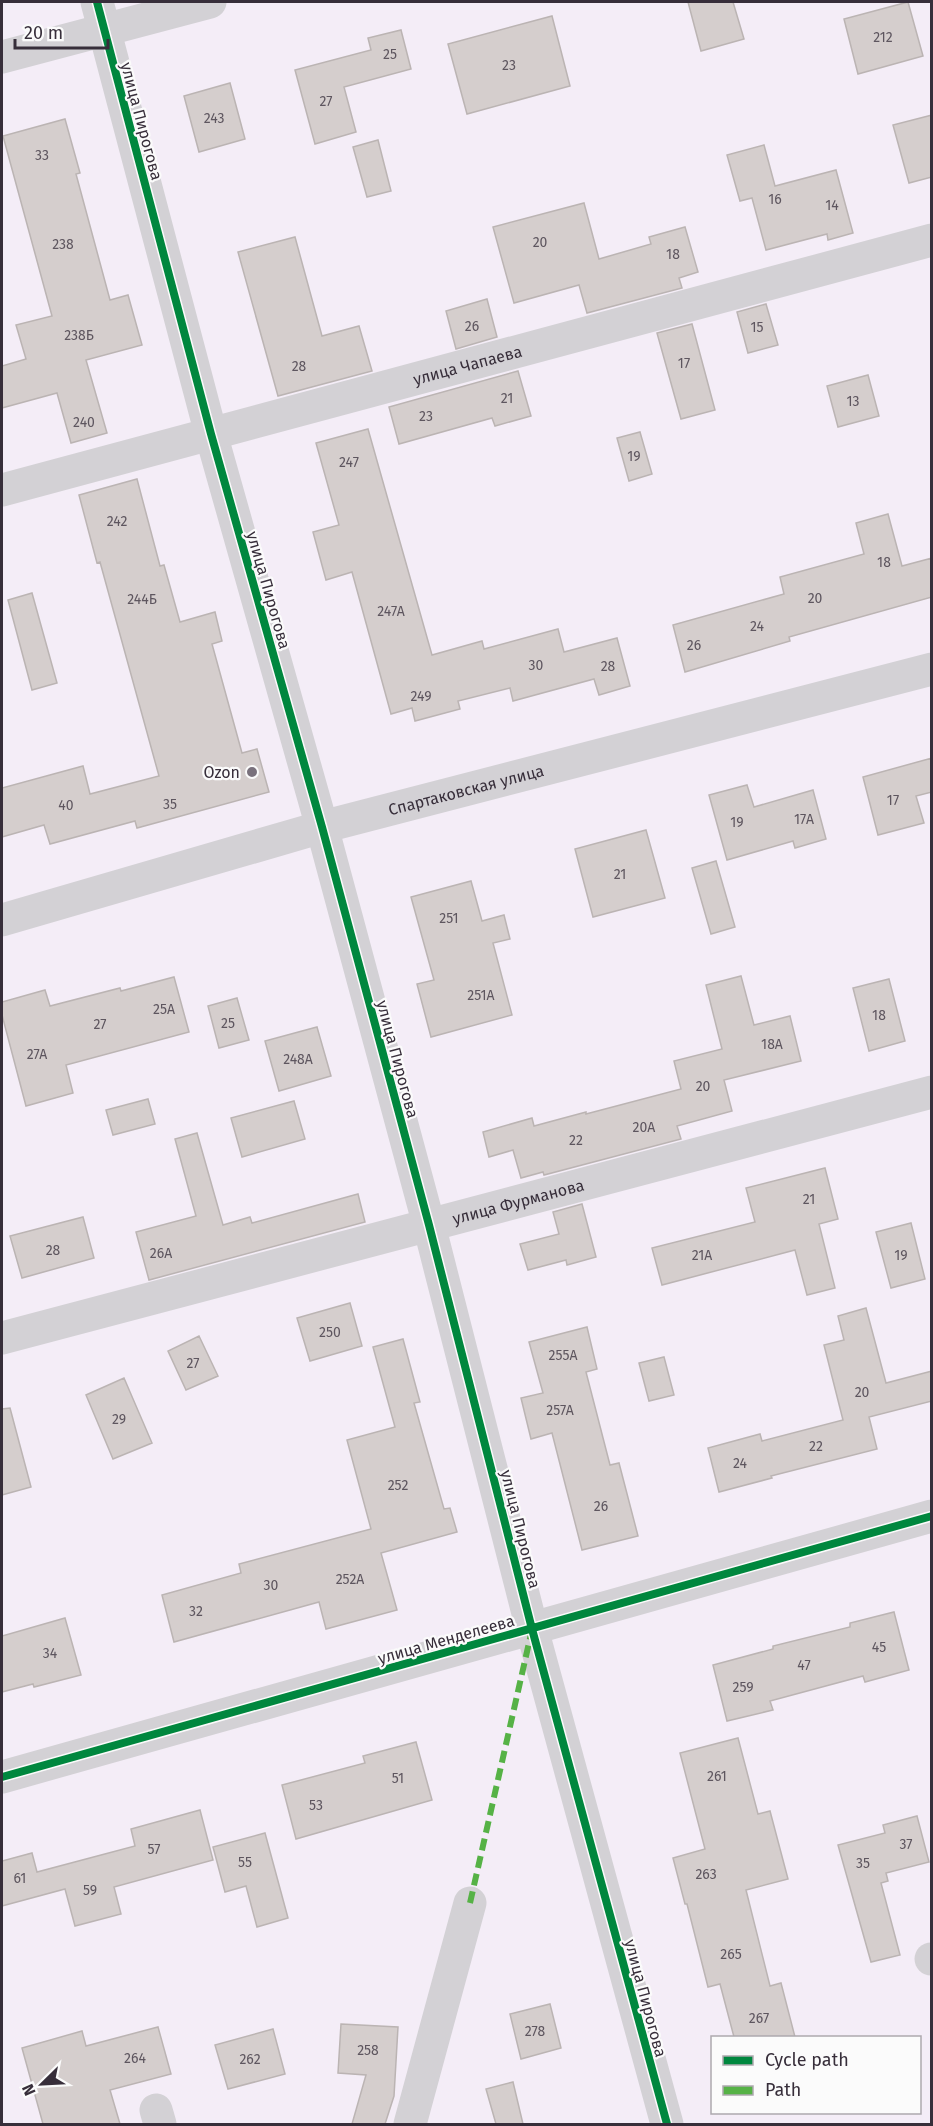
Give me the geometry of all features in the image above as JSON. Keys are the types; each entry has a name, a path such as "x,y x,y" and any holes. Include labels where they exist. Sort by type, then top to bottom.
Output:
{"street":[{"path":"2,57 100,16 210,2"},
{"name":"улица Пирогова","path":"100,16 210,434 322,827 429,1225 532,1629 667,2124"},
{"name":"улица Чапаева","path":"2,490 932,240"},
{"name":"Спартаковская улица","path":"2,920 322,827 932,669"},
{"name":"улица Фурманова","path":"2,1338 932,1092"},
{"name":"улица Менделеева","path":"2,1777 932,1516"},
{"path":"410,2124 470,1903"}],"building":[{"path":"688,2 733,2 744,39 701,51"},
{"path":"908,2 923,56 858,74 844,19"},
{"path":"552,16 570,86 467,114 448,44"},
{"path":"401,30 411,69 344,87 356,132 315,144 295,70 371,50 368,38"},
{"path":"230,83 245,139 199,152 184,96"},
{"path":"932,115 932,177 909,183 893,125"},
{"path":"65,119 80,173 76,174 110,300 128,295 142,345 86,360 107,433 71,443 57,393 2,408 2,366 26,359 16,325 52,316 3,136"},
{"path":"378,140 391,191 367,197 353,147"},
{"path":"764,145 775,186 836,170 853,233 828,240 827,234 766,250 752,198 740,201 727,155"},
{"path":"584,203 599,259 651,244 649,237 685,227 698,272 679,278 682,288 587,313 579,285 514,303 493,227"},
{"path":"295,237 322,336 359,326 372,371 278,396 238,252"},
{"path":"487,299 497,337 456,349 446,311"},
{"path":"766,304 778,345 748,353 737,312"},
{"path":"692,324 715,410 681,419 657,333"},
{"path":"518,371 531,416 495,426 492,418 399,444 389,407"},
{"path":"868,375 879,416 838,427 827,386"},
{"path":"368,429 432,655 482,641 484,649 558,629 564,652 617,638 630,686 599,695 594,679 513,701 510,688 458,701 460,709 415,721 412,708 391,714 352,572 326,580 313,532 339,525 316,443"},
{"path":"640,432 652,474 629,481 617,438"},
{"path":"137,479 160,566 164,565 180,622 215,612 222,641 212,644 242,753 257,749 269,792 137,828 135,821 50,844 44,825 2,837 2,788 83,766 90,794 159,776 100,562 97,563 79,495"},
{"path":"888,514 902,566 932,558 932,597 789,637 790,641 685,672 673,625 784,594 780,577 864,554 856,523"},
{"path":"32,593 57,683 32,690 8,600"},
{"path":"932,758 932,792 916,796 924,823 878,835 863,777"},
{"path":"747,785 754,807 813,790 826,839 795,848 793,841 727,860 709,795"},
{"path":"646,830 665,898 593,917 575,849"},
{"path":"716,861 735,927 711,934 692,868"},
{"path":"471,881 482,921 504,915 510,939 493,943 512,1015 431,1037 417,984 434,980 411,897"},
{"path":"741,976 754,1025 790,1016 801,1061 724,1080 732,1111 677,1126 681,1139 544,1175 543,1172 521,1178 513,1150 489,1157 483,1132 532,1118 534,1126 681,1089 674,1061 722,1049 706,985"},
{"path":"174,977 189,1032 66,1065 73,1093 26,1106 2,1015 2,1002 45,990 50,1006"},
{"path":"889,979 905,1041 869,1051 853,988"},
{"path":"237,998 249,1040 219,1048 208,1006"},
{"path":"317,1027 331,1076 279,1091 265,1041"},
{"path":"148,1099 155,1124 113,1135 106,1110"},
{"path":"294,1101 305,1139 242,1157 231,1118"},
{"path":"197,1133 223,1225 250,1217 252,1223 358,1194 365,1222 149,1280 136,1232 196,1216 175,1139"},
{"path":"825,1168 838,1219 819,1224 835,1288 807,1295 795,1250 662,1285 652,1248 755,1222 746,1188"},
{"path":"582,1204 596,1257 567,1265 566,1260 528,1270 520,1244 559,1234 553,1212"},
{"path":"83,1217 94,1258 22,1278 10,1236"},
{"path":"911,1223 925,1279 891,1288 876,1232"},
{"path":"350,1303 362,1346 310,1361 297,1318"},
{"path":"866,1308 886,1383 932,1371 932,1401 869,1417 877,1449 719,1492 708,1448 760,1434 762,1441 843,1420 824,1345 844,1340 838,1316"},
{"path":"587,1327 597,1369 586,1372 610,1465 619,1463 638,1536 582,1550 552,1433 531,1439 521,1398 543,1393 529,1342"},
{"path":"199,1336 218,1376 186,1390 168,1351"},
{"path":"403,1339 420,1402 414,1403 444,1509 450,1508 457,1532 381,1553 397,1610 326,1629 319,1602 174,1642 162,1595 241,1573 239,1564 371,1529 347,1440 395,1427 373,1347"},
{"path":"664,1357 674,1395 649,1401 639,1363"},
{"path":"124,1378 152,1443 113,1459 86,1395"},
{"path":"10,1408 31,1487 2,1495 2,1409"},
{"path":"894,1612 909,1670 865,1682 863,1676 770,1701 773,1710 727,1721 713,1665 773,1649 773,1646 850,1627 850,1623"},
{"path":"65,1618 81,1675 34,1687 33,1684 2,1692 2,1636"},
{"path":"738,1738 758,1814 770,1811 788,1879 746,1890 770,1986 781,1983 795,2036 734,2036 720,1984 708,1987 673,1858 705,1849 680,1753"},
{"path":"416,1742 432,1800 296,1839 282,1785 365,1763 363,1756"},
{"path":"200,1810 213,1860 114,1887 121,1914 75,1926 65,1889 2,1906 2,1861 32,1853 37,1872 135,1846 131,1829"},
{"path":"917,1816 929,1862 886,1873 888,1881 881,1883 900,1955 871,1962 838,1845 885,1833 883,1825"},
{"path":"265,1833 288,1918 257,1927 246,1886 225,1892 213,1847"},
{"path":"550,2004 561,2048 521,2059 510,2014"},
{"path":"341,2024 398,2027 394,2096 385,2124 352,2124 366,2075 338,2073"},
{"path":"158,2027 171,2074 110,2090 120,2124 43,2124 22,2048 82,2031 86,2046"},
{"path":"273,2029 285,2074 228,2089 215,2045"},
{"path":"513,2082 523,2124 496,2124 486,2089"}],"marked path":[{"path":"470,1903 531,1634"}],"cycle path":[{"path":"97,2 211,434 322,827 429,1225 532,1629 667,2124"},
{"path":"2,1777 932,1516"}],"place":[{"name":"Ozon","path":"252,772"}]}
